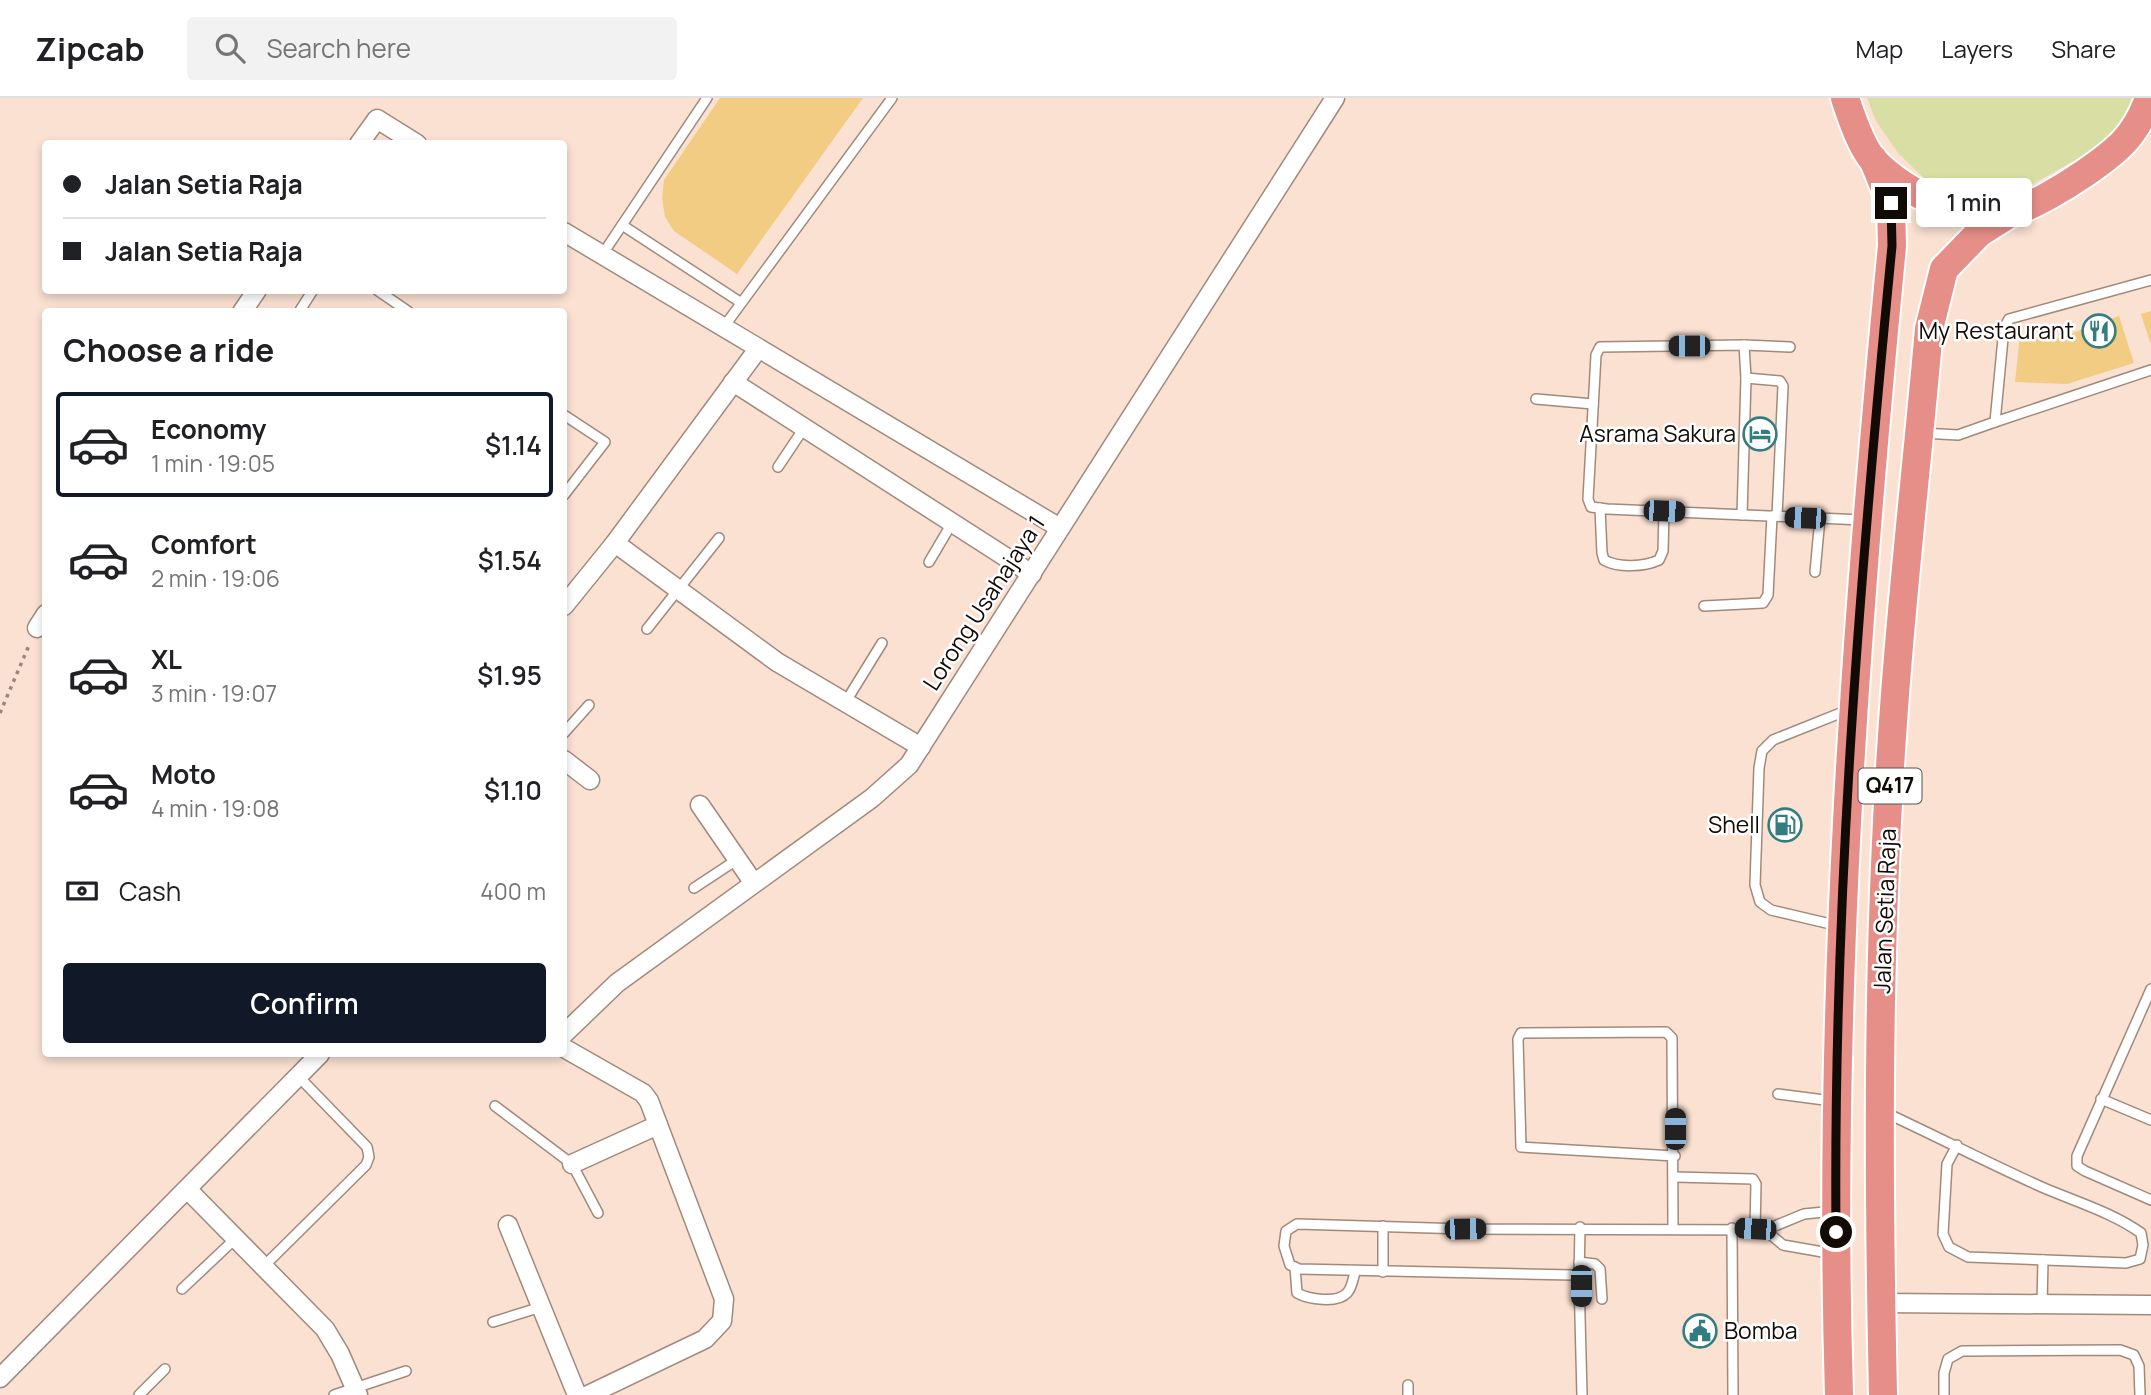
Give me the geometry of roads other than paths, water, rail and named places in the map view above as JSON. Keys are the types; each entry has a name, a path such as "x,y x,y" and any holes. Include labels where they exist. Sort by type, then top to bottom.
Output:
{"highway":[{"name":"Jalan Setia Raja","path":"1839,1395 1836,1210 1841,926 1854,708 1892,246 1891,203 1845,98"},
{"name":"Jalan Setia Raja","path":"1883,1395 1881,1003 1894,709 1929,329 1944,270 1979,233 2012,212 2073,181 2136,135 2148,98"},
{"name":"Jalan Setia Raja","path":"1873,159 1911,190 1932,201 1981,212 2012,212"}],"street":[{"name":"Lorong Usahajaya 1","path":"567,1031 617,983 872,798 909,765 1335,98"},
{"path":"362,140 377,119 411,140"},
{"path":"567,234 1060,528"},
{"path":"567,602 615,543 758,349"},
{"path":"733,382 1032,573"},
{"path":"615,543 777,662 921,747"},
{"path":"567,762 590,780"},
{"path":"700,805 753,882"},
{"path":"567,1050 643,1093 724,1299 722,1321 705,1339 588,1395"},
{"path":"0,1378 317,1057"},
{"path":"572,1164 657,1125"},
{"path":"188,1190 325,1329 357,1391"},
{"path":"508,1224 577,1395"},
{"path":"1881,1304 2151,1306"}],"lane":[{"path":"602,255 707,98"},
{"path":"723,328 892,98"},
{"path":"622,225 740,302"},
{"path":"1995,422 2004,328 2009,319 2151,281"},
{"path":"383,294 403,308"},
{"path":"1742,515 1746,378 1744,345"},
{"path":"1790,347 1600,347 1596,355 1593,404 1588,499 1591,507 1869,520"},
{"path":"1920,433 1958,435 2151,370"},
{"path":"1704,606 1763,603 1768,595 1783,386 1780,380 1746,378"},
{"path":"1536,400 1593,404"},
{"path":"567,417 605,442 567,491"},
{"path":"778,467 804,428"},
{"path":"1600,508 1602,553 1604,560 1610,564 1648,565 1659,560 1664,511"},
{"path":"1815,572 1820,518"},
{"path":"929,562 952,523"},
{"path":"647,629 719,538"},
{"path":"845,704 882,643"},
{"path":"567,730 589,705"},
{"path":"1841,926 1771,910 1760,902 1755,886 1759,768 1762,751 1773,740 1854,708"},
{"path":"694,888 738,859"},
{"path":"2151,989 2077,1156 2077,1166 2151,1200"},
{"path":"1673,1228 1675,1156 1672,1038 1666,1032 1521,1033 1518,1039 1521,1147 1675,1156"},
{"path":"264,1266 366,1165 369,1157 367,1147 298,1076"},
{"path":"1778,1094 1837,1102"},
{"path":"2101,1099 2151,1120"},
{"path":"495,1106 572,1164 598,1213"},
{"path":"1880,1110 1957,1145 2042,1187 2127,1223 2141,1234 2140,1259 2126,1263 1968,1257 1949,1247 1943,1234 1947,1164 1957,1145"},
{"path":"1675,1177 1753,1179 1756,1184 1760,1230"},
{"path":"1579,1278 1573,1275 1355,1272 1295,1267 1290,1265 1284,1246 1286,1231 1297,1224 1760,1230 1804,1214 1836,1210"},
{"path":"1383,1227 1383,1272"},
{"path":"1580,1227 1582,1395"},
{"path":"1732,1228 1733,1395"},
{"path":"1760,1230 1783,1245 1836,1254"},
{"path":"182,1289 236,1238"},
{"path":"2042,1305 2043,1260"},
{"path":"1579,1262 1595,1264 1600,1269 1602,1299"},
{"path":"1295,1267 1297,1293 1307,1298 1342,1297 1349,1291 1355,1272"},
{"path":"493,1322 541,1307"},
{"path":"1944,1395 1944,1373 1948,1359 1962,1351 2120,1350 2134,1355 2139,1366 2140,1395"},
{"path":"139,1395 165,1369"},
{"path":"334,1395 357,1391 406,1371"}],"place":[{"name":"My Restaurant","path":"2099,331"},
{"name":"Asrama Sakura","path":"1760,434"},
{"name":"Shell","path":"1785,825"},
{"name":"Bomba","path":"1700,1331"}]}
